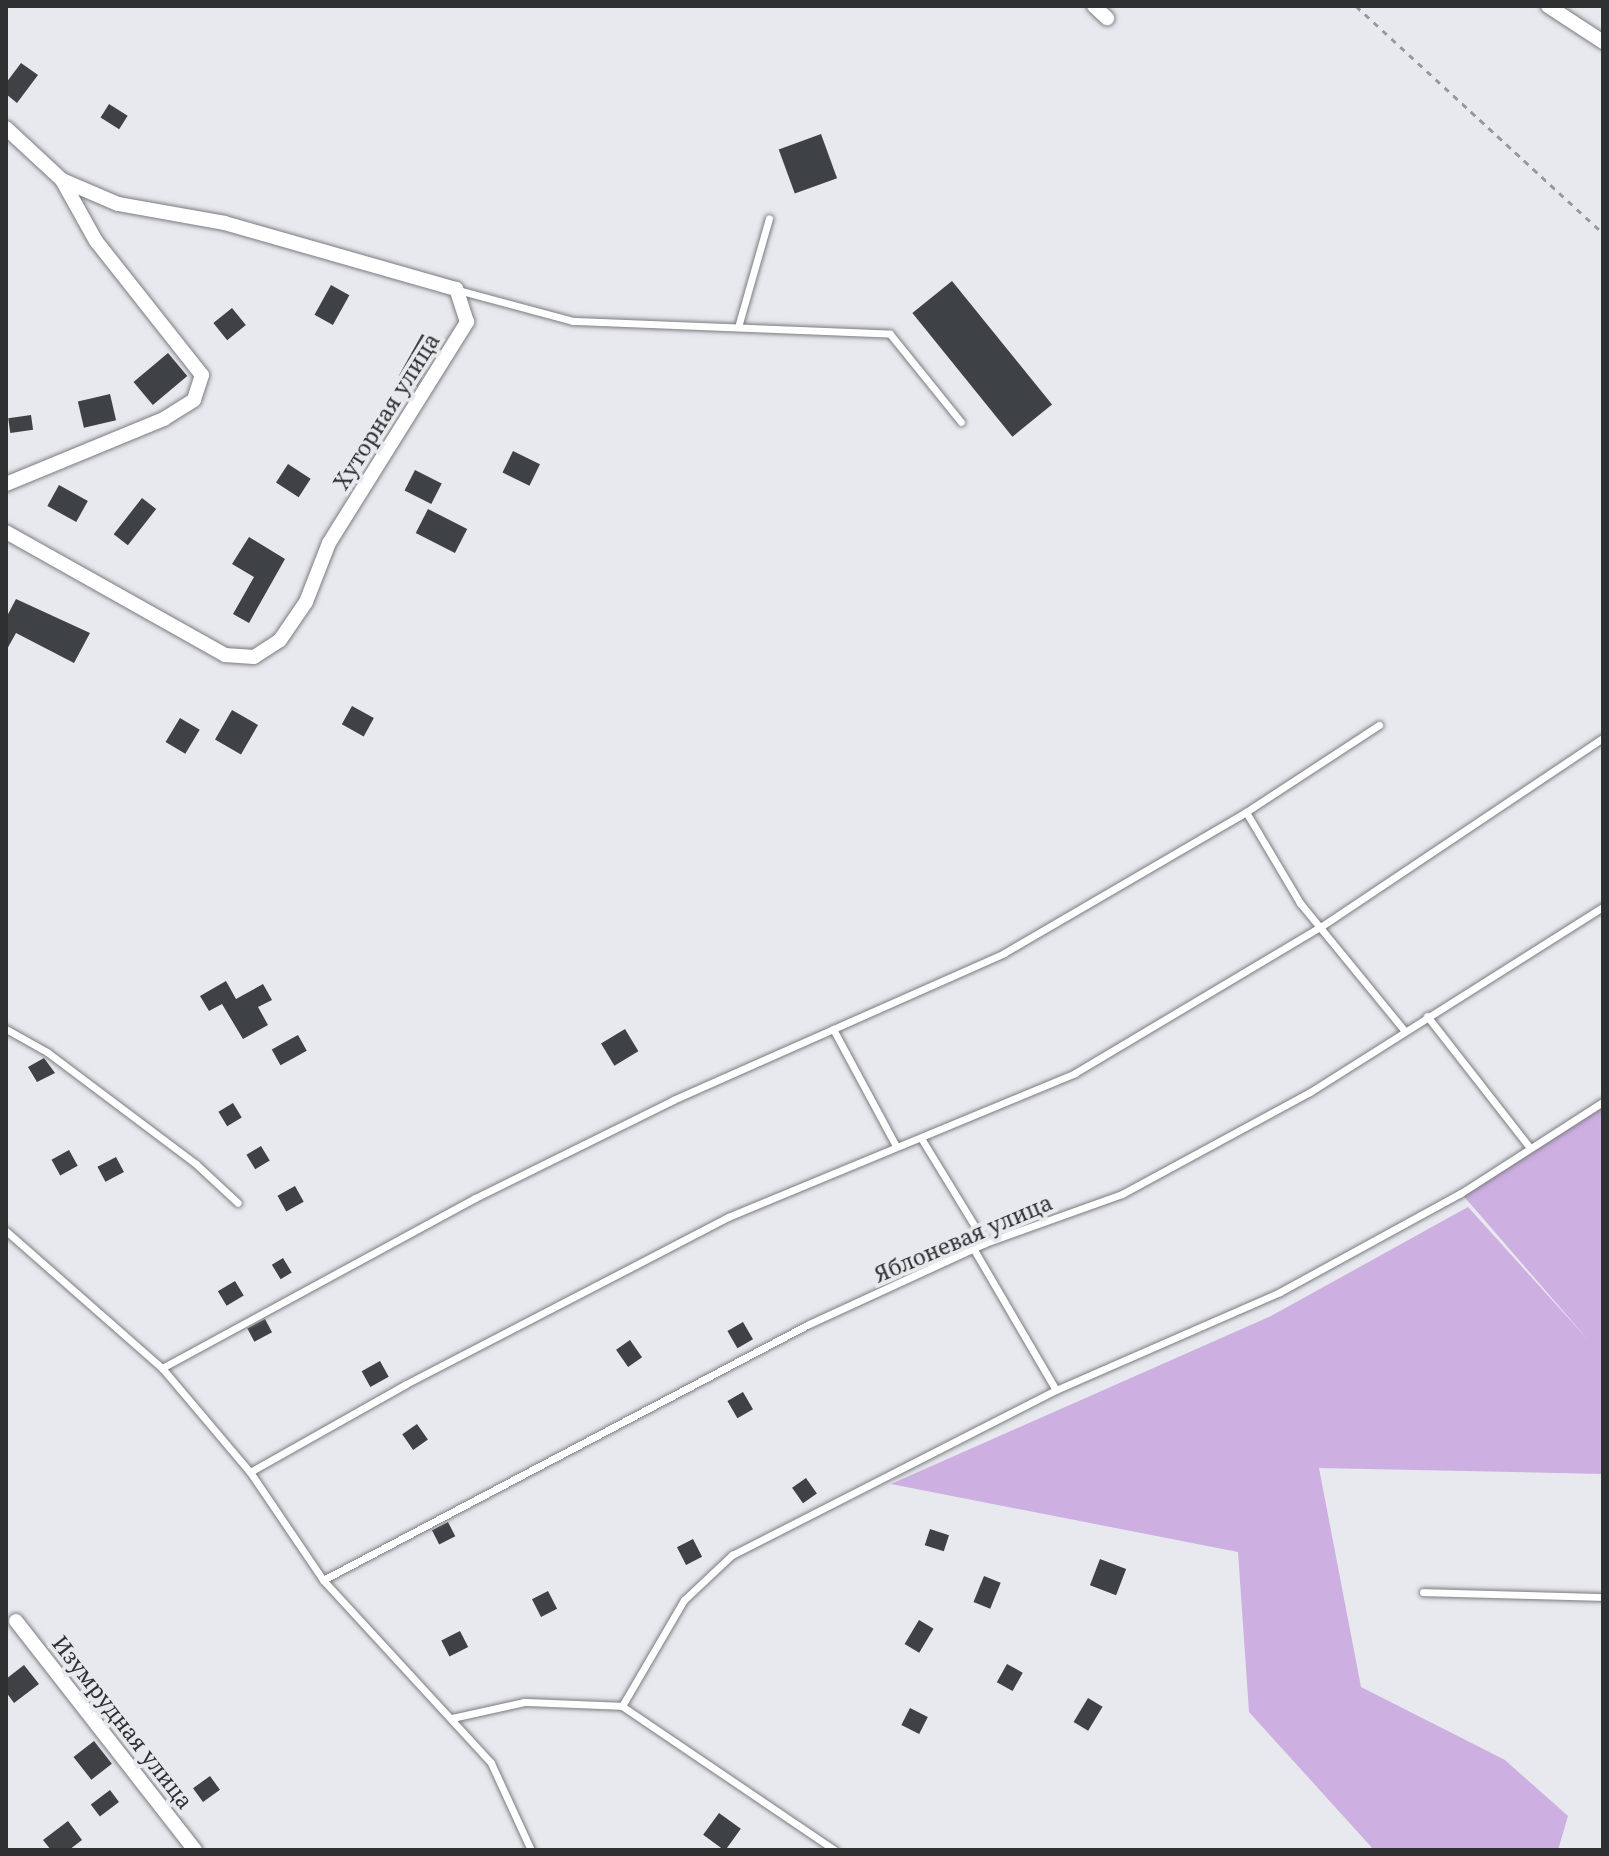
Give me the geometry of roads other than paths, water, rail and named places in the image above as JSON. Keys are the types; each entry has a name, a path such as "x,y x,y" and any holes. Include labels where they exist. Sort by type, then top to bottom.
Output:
{"street":[{"path":"1094,6 1107,18"},
{"path":"1548,6 1603,42"},
{"path":"6,128 62,180 96,241 202,375 194,400 164,419 6,484"},
{"path":"62,180 118,204 225,223 456,289"},
{"name":"Хуторная улица","path":"6,532 225,655 254,657 280,640 306,602 329,543 467,322 456,289"},
{"name":"Изумрудная улица","path":"16,1621 195,1850"}],"lane":[{"path":"738,327 769,218"},
{"path":"456,289 573,321 890,334 961,422"},
{"path":"162,1368 475,1198 673,1100 1004,953 1246,812 1379,725"},
{"path":"250,1472 406,1384 728,1217 895,1144 921,1138 1075,1073 1322,926 1603,738"},
{"path":"1246,812 1300,903 1322,926 1404,1030"},
{"name":"Яблоневая улица","path":"323,1580 782,1338 973,1248 1122,1194 1310,1092 1603,907"},
{"path":"1427,1016 1530,1148"},
{"path":"6,1029 47,1052 196,1164 238,1203"},
{"path":"833,1029 895,1144"},
{"path":"622,1706 684,1600 732,1555 1056,1390 1280,1292 1530,1148 1603,1102"},
{"path":"921,1138 985,1243"},
{"path":"6,1231 162,1368 250,1472 323,1580 491,1763 531,1850"},
{"path":"973,1248 1056,1390"},
{"path":"1423,1592 1603,1597"},
{"path":"452,1718 524,1702 622,1706 835,1850"}]}
